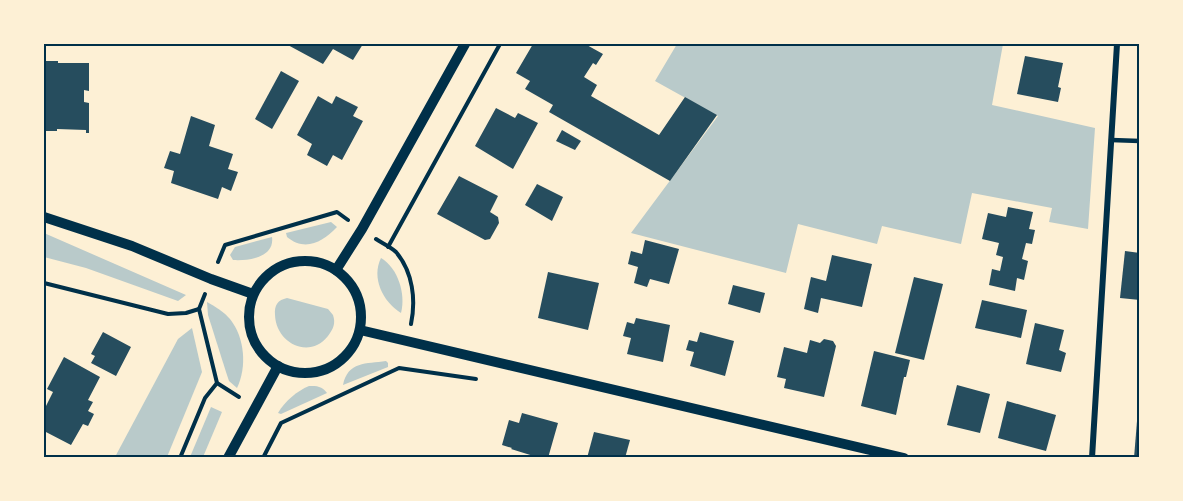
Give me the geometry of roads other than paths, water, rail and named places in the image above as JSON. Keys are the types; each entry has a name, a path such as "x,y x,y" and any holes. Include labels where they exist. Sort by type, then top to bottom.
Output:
{"street":[{"path":"336,270 362,229 465,44"},
{"path":"1092,458 1118,44"},
{"path":"44,217 132,246 254,294"},
{"path":"301,261 316,261 336,270 351,284 359,300 362,320 353,347 334,365 313,373 288,371 269,361 255,343 250,333 248,320 254,294 261,282 270,272 283,265 301,261"},
{"path":"360,330 904,458"},
{"path":"228,458 278,366"}],"lane":[{"path":"1112,140 1140,141"}]}
